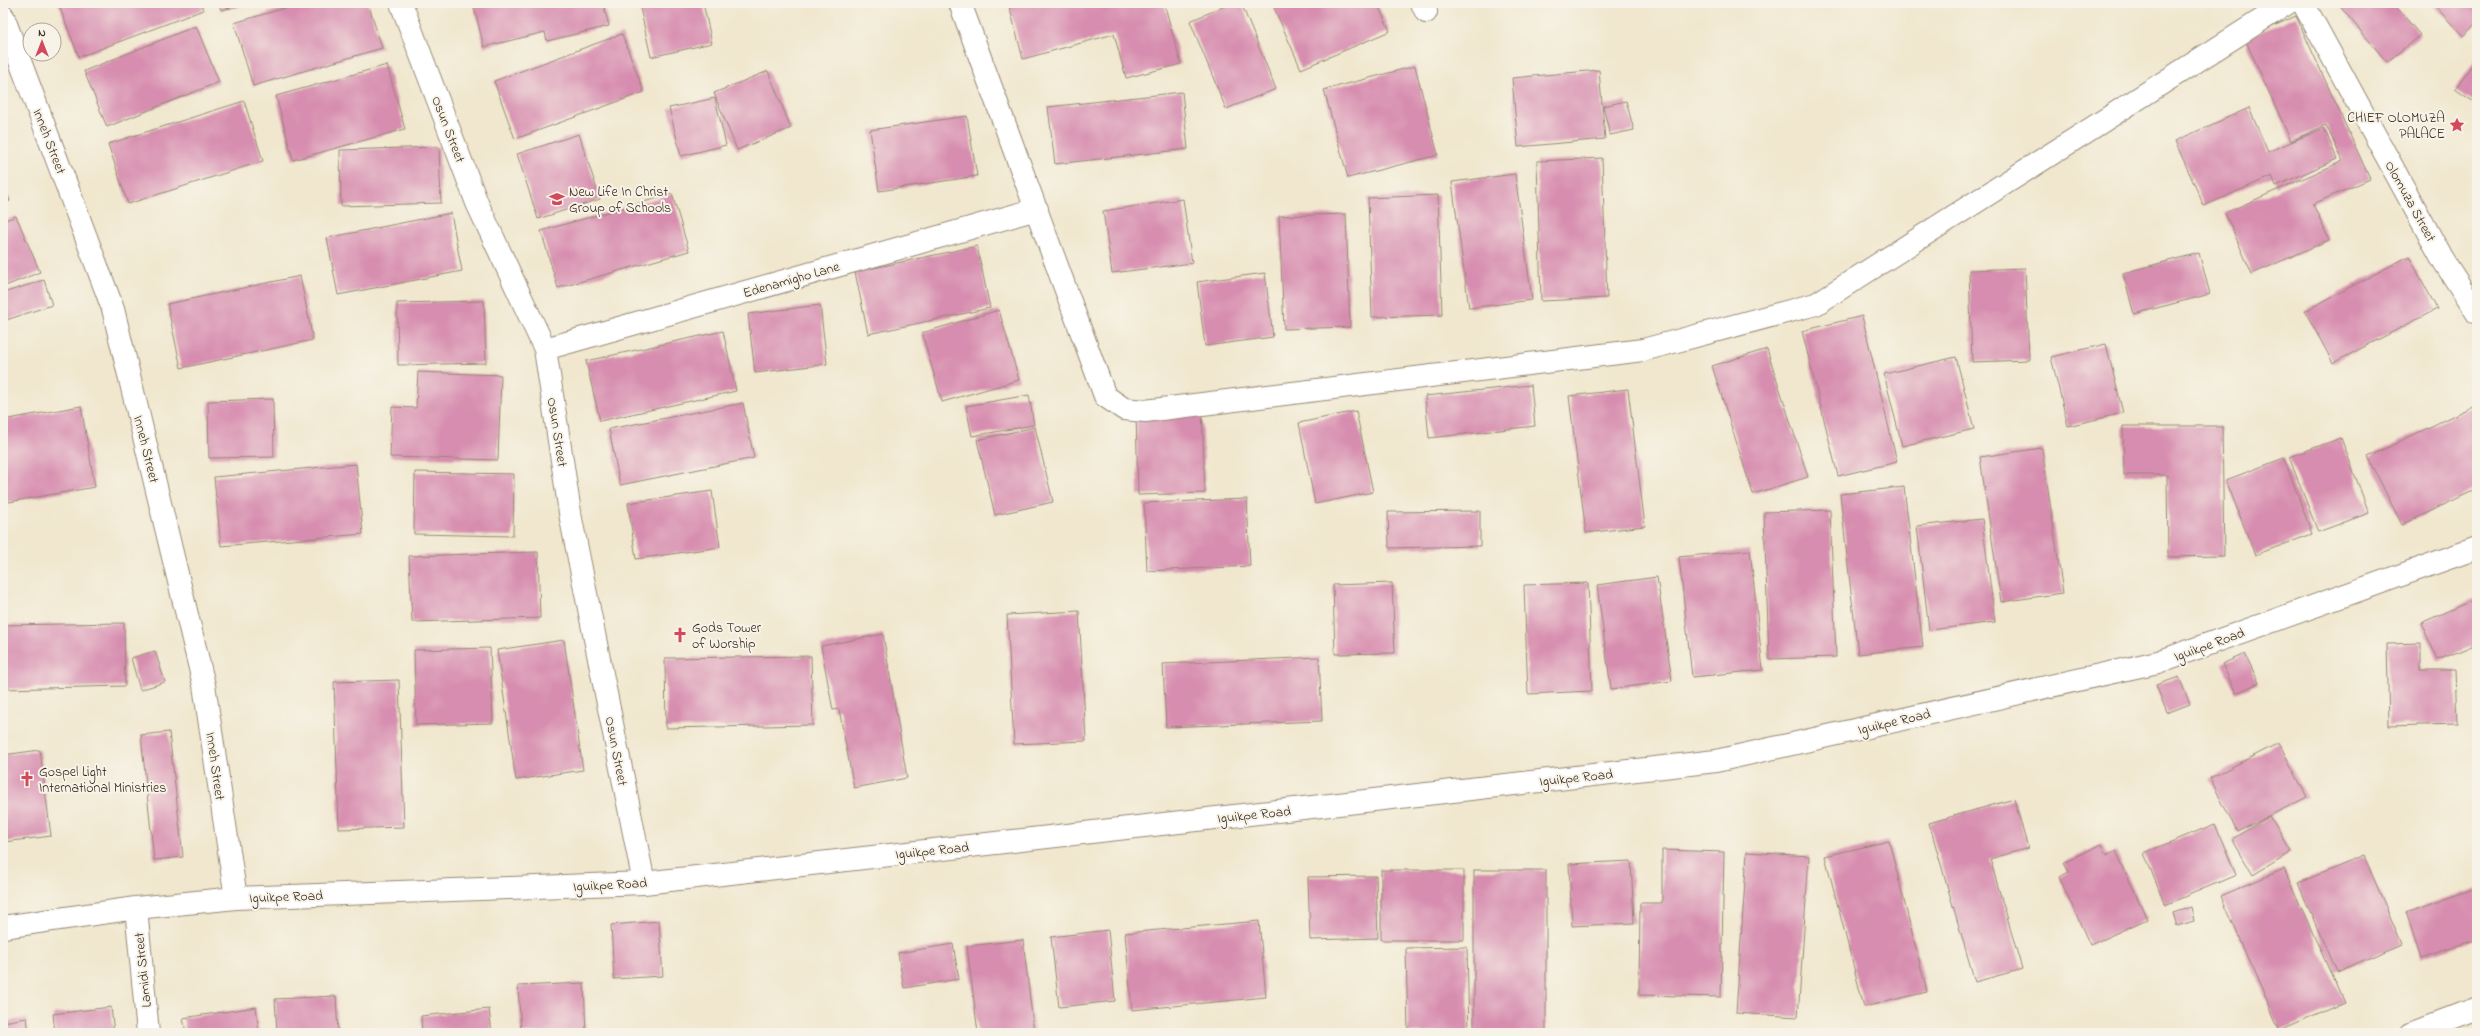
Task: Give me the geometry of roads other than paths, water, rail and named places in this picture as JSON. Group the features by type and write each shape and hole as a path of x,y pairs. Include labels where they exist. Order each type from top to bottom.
{"street":[{"name":"Osun Street","path":"402,3 477,202 545,349 570,519 644,883"},
{"path":"960,3 1105,396 1124,409 1145,411 1643,350 1816,304 2288,3"},
{"name":"Olomuza Street","path":"2302,3 2443,260 2477,313"},
{"name":"Inneh Street","path":"3,16 113,309 204,685 236,898"},
{"name":"Edenamigho Lane","path":"545,349 1037,209"},
{"name":"Iguikpe Road","path":"3,927 136,908 236,898 644,883 1716,761 2158,662 2477,548"},
{"name":"Lamidi Street","path":"136,908 148,1033"},
{"path":"2411,1033 2477,1008"}],"place":[{"name":"CHIEF OLOMUZA PALACE","path":"2457,125"},
{"name":"New Life In Christ Group of Schools","path":"557,199"},
{"name":"Gods Tower of Worship","path":"680,635"},
{"name":"Gospel Light International Ministries","path":"27,779"}]}
